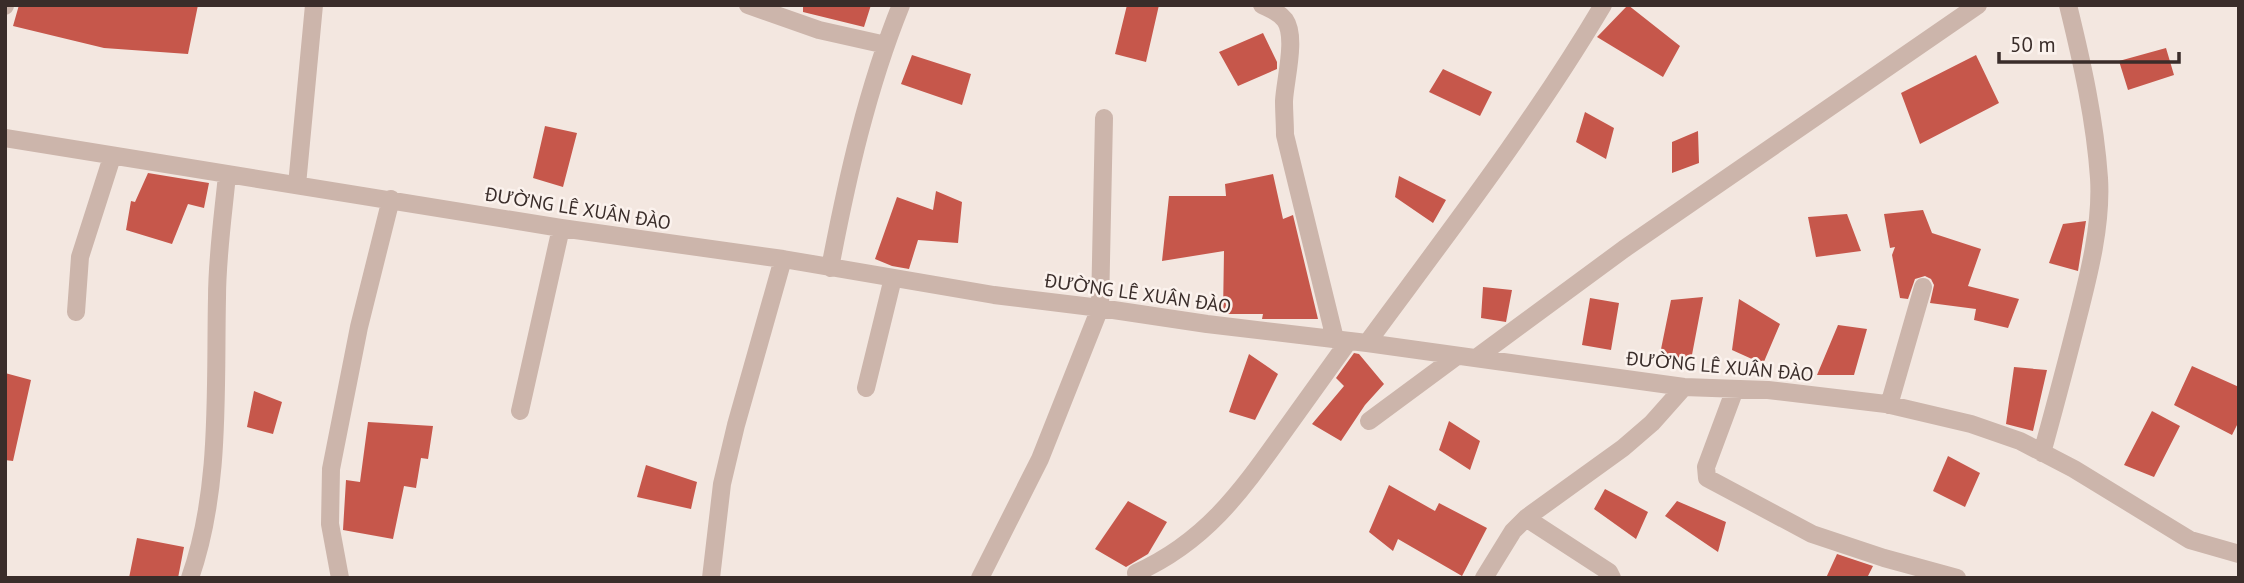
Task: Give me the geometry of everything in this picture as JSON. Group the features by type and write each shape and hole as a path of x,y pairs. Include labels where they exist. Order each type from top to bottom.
{"street":[{"path":"297,185 314,5"},
{"path":"748,5 819,30 886,45"},
{"path":"830,268 859,137 886,45 901,5"},
{"path":"1136,573 1183,547 1207,528 1236,497 1342,341 1285,135 1284,102 1290,32 1286,21 1278,13 1262,5"},
{"path":"1367,343 1500,160 1579,45 1603,5"},
{"path":"1476,358 1624,249 1978,5"},
{"path":"2042,453 2092,261 2099,195 2091,114 2068,5"},
{"path":"980,578 1040,459 1100,308 1104,118"},
{"name":"ĐƯỜNG LÊ XUÂN ĐÀO","path":"5,138 227,176 561,228 783,259 994,295 1684,387 1816,395 1889,405 1988,429 2020,441 2074,469 2190,540 2239,554"},
{"path":"76,312 80,257 111,157"},
{"path":"190,578 205,516 216,429 217,293 227,176"},
{"path":"340,578 330,524 331,469 359,327 391,200"},
{"path":"520,411 561,228"},
{"path":"710,578 724,472 783,259"},
{"path":"866,388 893,278"},
{"path":"1889,405 1923,287"},
{"path":"1369,421 1457,356"},
{"path":"1484,578 1513,531 1526,518 1623,448 1651,423 1684,387"},
{"path":"1735,389 1706,467 1707,478 1812,534 1930,574 1958,578"},
{"path":"1526,518 1609,572 1612,578"}],"building":[{"path":"19,5 198,5 188,54 104,48 13,26"},
{"path":"803,5 871,5 864,27 803,12"},
{"path":"1127,5 1159,5 1146,62 1115,54"},
{"path":"1628,5 1680,46 1663,77 1597,37"},
{"path":"1263,33 1277,62 1277,69 1238,86 1219,52"},
{"path":"2166,48 2174,75 2128,90 2119,61"},
{"path":"912,55 971,74 962,105 901,84"},
{"path":"1976,55 1999,103 1920,144 1901,93"},
{"path":"1443,69 1492,92 1480,116 1429,92"},
{"path":"1585,112 1614,128 1606,159 1576,142"},
{"path":"545,126 577,133 563,187 533,178"},
{"path":"1698,131 1699,163 1672,173 1672,142"},
{"path":"148,173 209,183 204,208 188,204 172,244 126,230 131,201 135,202"},
{"path":"1273,174 1283,219 1293,215 1318,319 1262,319 1263,314 1223,314 1224,251 1162,261 1169,196 1226,196 1225,184"},
{"path":"1399,176 1446,200 1433,223 1395,197"},
{"path":"936,191 962,202 958,243 918,240 909,269 875,259 897,197 933,210"},
{"path":"1923,210 1932,233 1981,249 1968,286 2019,299 2008,328 1974,320 1976,309 1930,303 1934,285 1931,279 1925,276 1915,279 1908,299 1900,298 1892,255 1895,247 1890,248 1884,214"},
{"path":"1847,214 1861,251 1816,257 1808,217"},
{"path":"2086,221 2078,271 2049,263 2063,224"},
{"path":"1483,287 1512,290 1506,322 1481,318"},
{"path":"1703,297 1691,360 1660,354 1671,300"},
{"path":"1590,298 1619,303 1611,350 1582,345"},
{"path":"1739,299 1780,324 1763,364 1732,350"},
{"path":"1838,325 1867,329 1854,375 1817,375"},
{"path":"1354,353 1359,354 1384,384 1365,405 1341,441 1312,424 1344,386 1336,378"},
{"path":"1249,354 1278,374 1255,420 1229,412"},
{"path":"2192,366 2239,387 2239,421 2232,435 2174,405"},
{"path":"2014,367 2047,370 2033,431 2006,424"},
{"path":"5,373 31,380 13,461 5,460"},
{"path":"254,391 282,402 273,434 247,427"},
{"path":"2152,411 2180,426 2154,477 2124,465"},
{"path":"1449,421 1480,441 1470,470 1439,450"},
{"path":"368,422 433,426 428,459 421,458 416,488 404,486 393,539 343,530 346,480 360,482"},
{"path":"1948,456 1980,473 1965,507 1933,491"},
{"path":"646,465 697,482 691,509 637,497"},
{"path":"1389,485 1435,511 1439,503 1487,528 1462,576 1398,539 1393,551 1369,532"},
{"path":"1605,489 1648,512 1636,539 1594,509"},
{"path":"1128,501 1167,522 1148,554 1126,567 1095,549"},
{"path":"1677,501 1726,522 1718,552 1665,516"},
{"path":"137,538 184,547 178,578 129,578"},
{"path":"1837,554 1873,566 1867,578 1826,578"}]}
